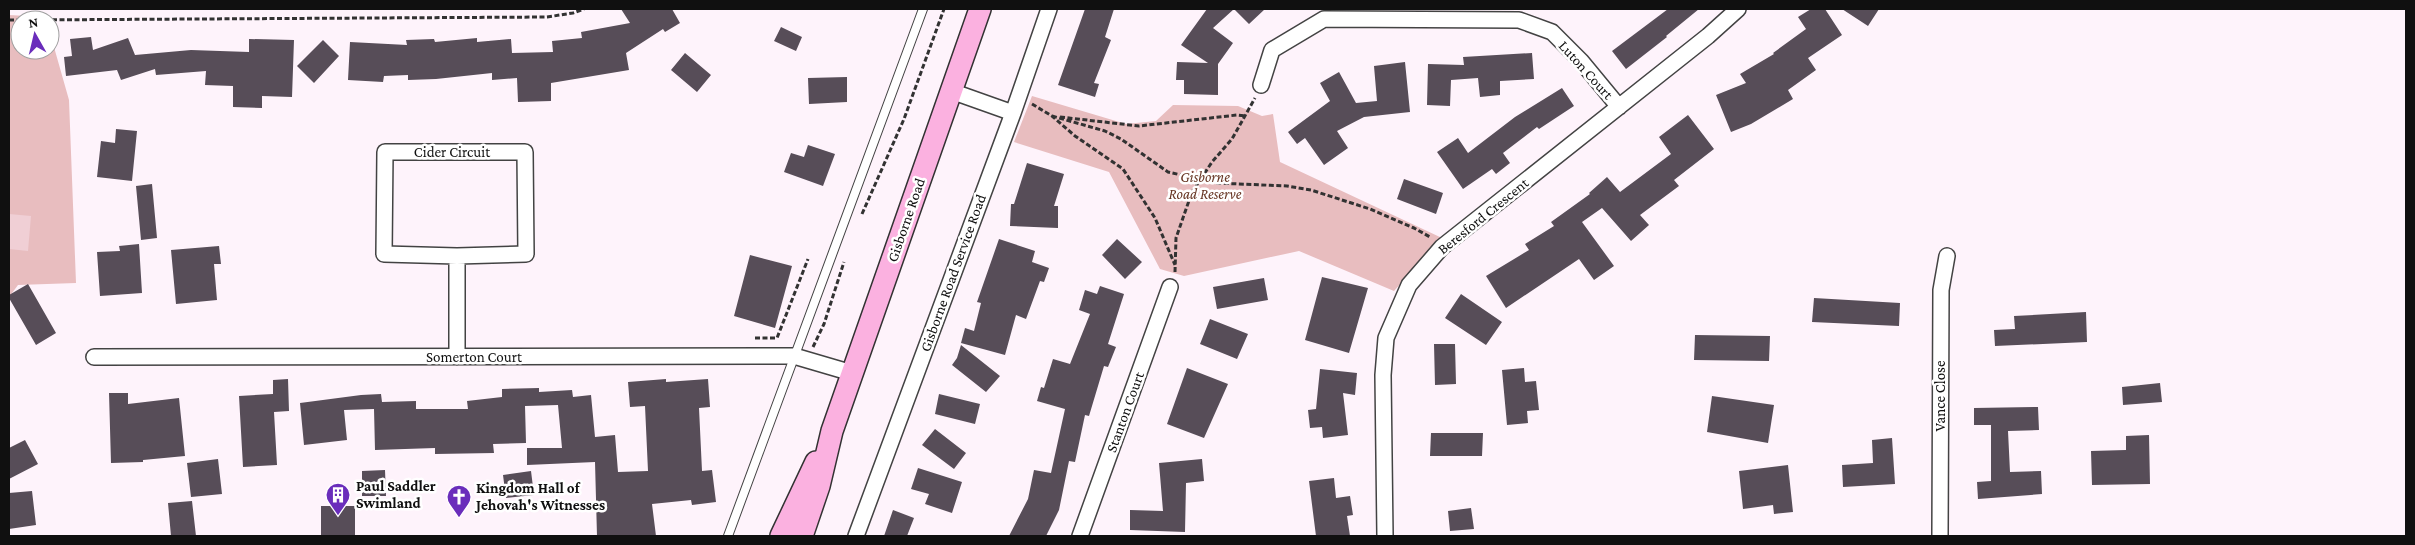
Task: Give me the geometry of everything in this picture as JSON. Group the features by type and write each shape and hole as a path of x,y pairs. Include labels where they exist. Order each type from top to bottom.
{"main road":[{"name":"Gisborne Road","path":"802,536 819,486 832,431 980,9"},
{"name":"Gisborne Road","path":"781,536 832,431"}],"street":[{"name":"Gisborne Road Service Road","path":"856,536 1013,113 1049,9"},
{"name":"Beresford Crescent","path":"1385,536 1383,375 1386,338 1409,285 1444,246 1708,36 1738,9"},
{"name":"Luton Court","path":"1261,85 1272,50 1324,19 1519,20 1552,32 1581,61 1619,107"},
{"path":"951,91 1013,113"},
{"name":"Cider Circuit","path":"385,152 525,152 526,254 457,256 384,254 385,152"},
{"path":"457,256 457,357"},
{"name":"Vance Close","path":"1940,536 1941,290 1947,256"},
{"name":"Stanton Court","path":"1080,536 1170,287"},
{"name":"Somerton Court","path":"94,357 801,358 852,373"}],"lane":[{"path":"728,536 801,358 923,9"}],"path":[{"path":"60,20 547,17 573,13 584,9"},
{"path":"861,215 904,119 944,9"},
{"path":"1018,96 1052,116 1075,136 1123,169 1155,218 1175,265"},
{"path":"1052,116 1139,126 1237,115 1246,116 1232,140 1192,192 1176,238 1175,276 1170,287"},
{"path":"1052,116 1105,131 1121,139 1168,172 1201,180 1232,184 1287,186 1311,190 1406,224 1444,246"},
{"path":"748,338 777,338 808,259"},
{"path":"801,358 824,324 845,260"}],"green space":[{"path":"9,15 10,60 58,60 69,100 76,283 18,285 9,297"},
{"name":"Gisborne Road Reserve","path":"1032,96 1126,124 1156,121 1173,105 1238,106 1262,116 1273,114 1280,162 1442,238 1394,291 1299,251 1184,276 1160,269 1109,172 1014,142"}],"shaded area":[{"path":"9,214 31,216 28,251 9,249"}],"building":[{"path":"621,9 672,9 680,23 665,32 663,29 626,53 629,70 551,83 551,101 518,102 517,78 492,80 492,73 408,80 408,75 384,76 383,82 348,80 350,42 407,45 406,40 434,39 435,42 477,38 477,42 511,39 512,53 553,52 552,41 582,38 581,32 630,23"},
{"path":"1085,9 1114,9 1105,37 1111,40 1094,83 1099,84 1095,97 1058,85"},
{"path":"1207,9 1234,9 1213,28 1233,43 1218,64 1218,95 1184,94 1184,80 1176,80 1177,62 1208,63 1181,45"},
{"path":"1234,9 1265,9 1249,24"},
{"path":"1668,9 1699,9 1626,69 1612,51"},
{"path":"1811,9 1825,9 1842,35 1808,58 1816,70 1788,90 1793,99 1751,124 1731,132 1716,95 1746,83 1740,74 1774,54 1806,29 1798,17"},
{"path":"1842,9 1879,9 1868,26"},
{"path":"781,27 802,37 796,51 774,41"},
{"path":"91,37 93,50 128,38 135,55 191,50 249,52 249,39 294,40 292,97 262,96 262,108 233,107 233,86 205,85 206,71 156,75 155,69 121,80 117,70 66,76 64,57 72,56 70,39"},
{"path":"323,40 339,56 314,83 297,66"},
{"path":"685,53 711,75 697,92 671,70"},
{"path":"1532,53 1534,79 1500,81 1500,95 1480,97 1478,78 1451,80 1450,106 1427,105 1428,64 1464,65 1463,57"},
{"path":"1405,62 1410,112 1364,117 1337,131 1348,148 1324,165 1305,138 1297,144 1288,132 1330,101 1320,83 1339,72 1356,103 1377,101 1374,66"},
{"path":"847,77 847,102 809,104 808,78"},
{"path":"1562,88 1574,106 1539,129 1537,127 1503,153 1510,163 1496,174 1492,169 1463,189 1437,152 1458,138 1468,153 1515,117"},
{"path":"1688,115 1714,149 1674,180 1679,186 1640,215 1649,225 1631,241 1602,208 1582,222 1614,266 1594,280 1579,259 1506,308 1486,276 1529,250 1525,244 1554,226 1551,222 1590,194 1607,177 1620,192 1671,154 1659,137"},
{"path":"116,129 137,131 132,181 97,177 101,141 115,143"},
{"path":"808,145 835,154 823,186 784,172 791,153 804,157"},
{"path":"1027,163 1064,174 1054,206 1058,206 1058,228 1010,226 1011,204 1014,204"},
{"path":"1404,179 1443,193 1436,214 1397,199"},
{"path":"152,184 157,238 141,240 136,186"},
{"path":"999,239 1035,251 1032,262 1049,268 1044,282 1040,281 1026,319 1016,315 1005,355 961,343 965,328 974,331 981,303 977,302"},
{"path":"1117,239 1142,262 1125,279 1102,255"},
{"path":"139,244 142,293 100,296 97,252 120,251 119,246"},
{"path":"219,246 221,264 214,264 217,300 176,304 171,250"},
{"path":"750,255 792,266 775,328 734,316"},
{"path":"1322,277 1368,288 1349,353 1305,340"},
{"path":"1264,278 1268,300 1217,309 1213,287"},
{"path":"28,284 56,333 36,345 9,298 9,295"},
{"path":"1100,286 1124,294 1108,344 1116,347 1108,367 1104,366 1089,416 1085,415 1075,462 1069,461 1059,510 1046,536 1009,536 1028,499 1034,470 1051,473 1065,409 1037,401 1041,387 1044,388 1053,359 1070,364 1090,314 1079,310 1085,290 1097,294"},
{"path":"1461,294 1502,322 1486,345 1445,318"},
{"path":"1814,298 1900,303 1899,326 1812,322"},
{"path":"2086,312 2087,342 1995,346 1994,330 2015,329 2014,316"},
{"path":"1210,319 1248,334 1237,359 1200,344"},
{"path":"1695,335 1770,336 1769,361 1694,360"},
{"path":"1434,344 1455,344 1456,384 1435,385"},
{"path":"961,345 1000,376 986,392 952,365 957,358"},
{"path":"1187,368 1228,384 1204,438 1167,424"},
{"path":"1524,368 1525,382 1536,381 1539,410 1527,411 1528,423 1507,425 1502,370"},
{"path":"1320,369 1357,373 1355,395 1343,393 1348,435 1323,438 1322,427 1310,428 1308,410 1316,409"},
{"path":"288,379 289,411 274,412 277,465 243,467 239,396 273,394 273,380"},
{"path":"666,379 666,382 708,379 710,407 699,408 702,471 712,470 716,502 692,505 691,500 652,504 656,536 597,536 595,462 527,465 527,448 562,448 558,405 525,406 526,443 493,444 494,453 435,454 435,448 375,450 374,409 344,410 347,440 304,445 300,403 381,394 382,402 416,401 416,409 468,409 467,401 502,397 502,389 539,388 539,392 572,390 573,397 591,395 595,437 615,435 618,472 648,471 645,406 630,407 628,382"},
{"path":"2160,383 2162,402 2123,405 2122,387"},
{"path":"109,393 128,393 128,404 179,398 185,456 143,460 143,462 111,463"},
{"path":"939,394 980,404 975,424 935,414"},
{"path":"1712,396 1774,405 1768,443 1707,432"},
{"path":"2038,407 2039,430 2008,431 2010,472 2041,471 2042,494 1978,499 1977,482 1991,481 1991,425 1974,425 1974,408"},
{"path":"935,429 966,453 954,469 922,445"},
{"path":"1431,433 1483,433 1482,456 1430,456"},
{"path":"2149,435 2150,484 2092,485 2091,451 2126,450 2126,436"},
{"path":"1892,438 1895,484 1843,487 1842,465 1873,463 1872,440"},
{"path":"25,440 38,464 9,479 9,448"},
{"path":"218,459 222,494 191,497 187,463"},
{"path":"1202,459 1204,481 1186,483 1185,532 1130,530 1130,510 1163,511 1159,463"},
{"path":"1788,465 1793,512 1774,514 1773,505 1743,509 1739,471"},
{"path":"918,468 962,482 952,513 925,504 929,494 911,489"},
{"path":"385,470 386,496 362,496 362,471"},
{"path":"531,471 534,495 506,498 503,475"},
{"path":"1334,478 1336,498 1350,496 1353,515 1347,516 1350,536 1316,536 1309,481"},
{"path":"32,491 36,525 9,529 9,493"},
{"path":"192,501 196,536 171,536 168,503"},
{"name":"Paul Saddler Swimland","path":"321,506 355,506 355,536 321,536"},
{"path":"1471,508 1474,529 1450,531 1448,511"},
{"path":"893,510 914,518 907,536 884,536"}],"place":[{"name":"Paul Saddler Swimland","path":"338,516"},
{"name":"Kingdom Hall of Jehovah's Witnesses","path":"459,518"}]}
